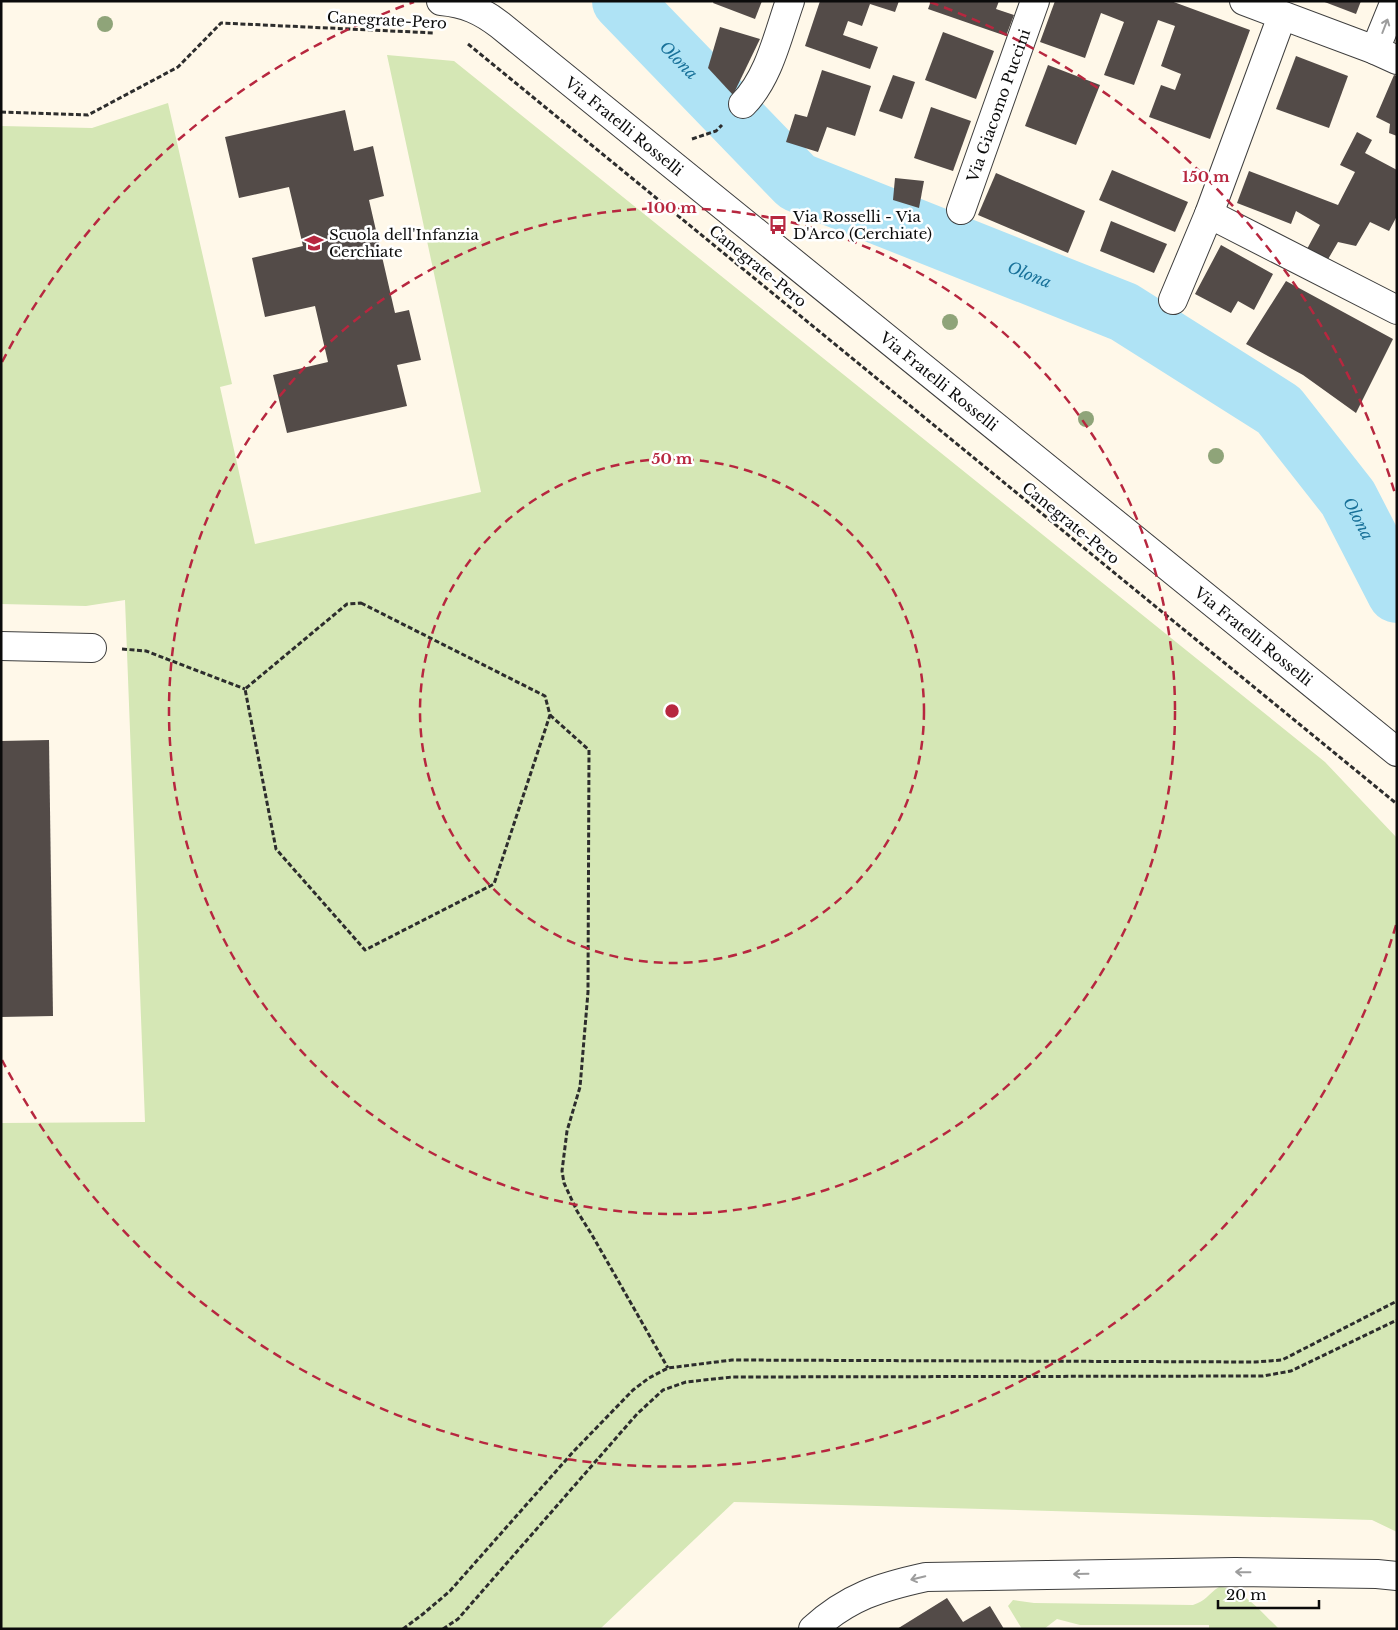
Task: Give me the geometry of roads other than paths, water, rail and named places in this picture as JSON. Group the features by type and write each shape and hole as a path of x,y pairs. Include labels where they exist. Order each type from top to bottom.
{"street":[{"name":"Via Fratelli Rosselli","path":"441,1 468,5 486,14 504,13 1397,752"},
{"path":"743,104 762,81 790,1"},
{"name":"Via Giacomo Puccini","path":"961,210 1035,1"},
{"path":"1244,1 1386,55 1394,1"},
{"path":"1173,300 1210,214 1282,16"},
{"path":"1210,214 1397,310"},
{"path":"1,646 92,648"},
{"path":"813,1629 830,1613 854,1599 887,1586 926,1576 1235,1572 1397,1576"}],"waterway":[{"name":"Olona","path":"622,1 797,182 1124,312 1279,410 1348,498 1397,593"}],"place":[{"name":"Via Rosselli - Via D'Arco (Cerchiate)","path":"778,225"},
{"name":"Scuola dell'Infanzia Cerchiate","path":"314,243"}]}
